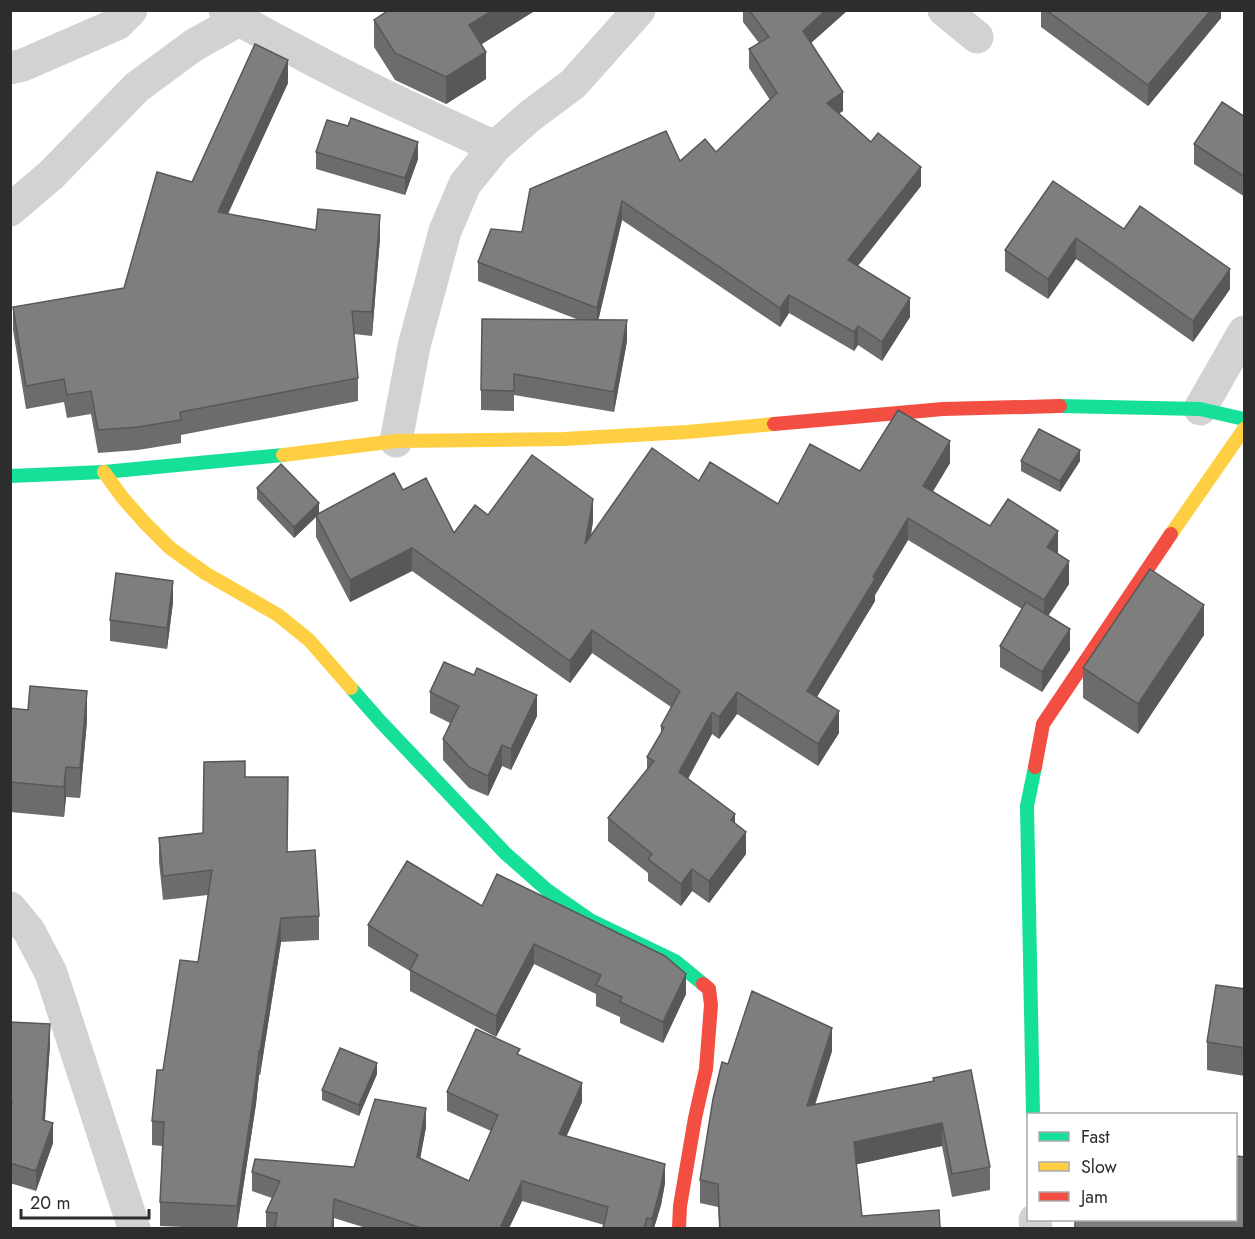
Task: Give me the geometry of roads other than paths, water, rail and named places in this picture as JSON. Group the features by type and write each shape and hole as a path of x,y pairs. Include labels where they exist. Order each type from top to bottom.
{"street":[{"path":"10,68 23,65 117,24 131,10"},
{"path":"396,441 414,346 445,231 465,184 495,147 530,116 573,84 639,10"},
{"path":"944,10 977,37"},
{"path":"10,210 51,175 137,87 232,15 323,66 495,147"},
{"path":"1200,409 1245,332"},
{"path":"10,476 104,472 274,456 396,441 564,439 687,432 943,409 1081,406 1200,409 1245,419"},
{"path":"1033,1113 1027,806 1043,724 1245,429"},
{"path":"104,472 122,498 170,548 205,573 278,615 309,640 380,721 505,853 590,920 675,961 710,989 706,1069 695,1118 679,1228"},
{"path":"10,908 29,931 51,974 134,1228"}]}
